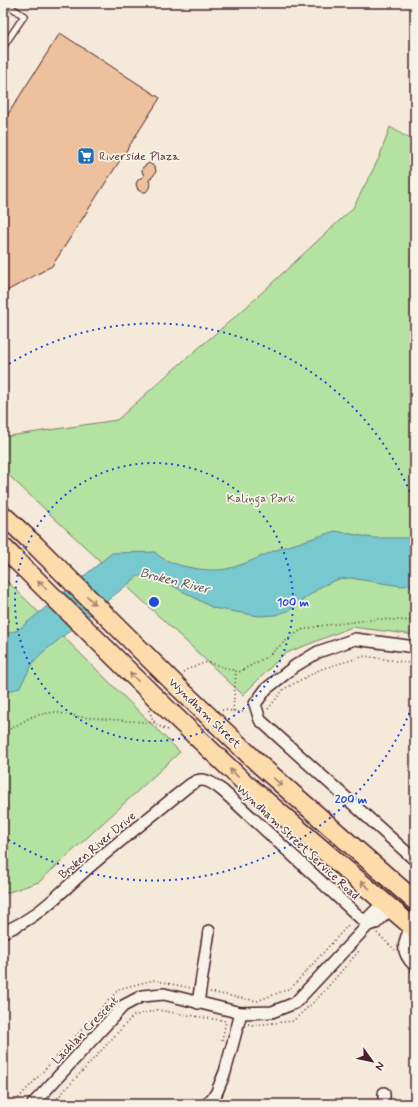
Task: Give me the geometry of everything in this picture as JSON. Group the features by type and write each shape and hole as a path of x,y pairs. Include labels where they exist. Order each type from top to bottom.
{"highway":[{"name":"Wyndham Street","path":"3,515 180,681 260,766 415,901"},
{"name":"Wyndham Street","path":"9,553 155,706 413,928"},
{"path":"387,905 402,889"}],"street":[{"path":"415,647 355,639 325,649 295,666 266,689 260,709 260,720 415,860"},
{"name":"Broken River Drive","path":"3,932 25,921 38,912 88,867 192,783 204,780 209,781"},
{"name":"Wyndham Street Service Road","path":"209,781 223,791 368,925"},
{"name":"Lachlan Crescent","path":"33,1104 123,1006 142,996 164,994 198,1003 240,1018 272,1012 295,1003 368,925 376,923 387,905"},
{"path":"412,963 404,950 405,939 413,928"},
{"path":"198,1003 208,931"},
{"path":"207,1104 216,1094 225,1072 240,1018"}],"lane":[{"path":"3,47 24,16 5,3"}],"path":[{"path":"3,115 5,117 3,119"},
{"path":"180,681 188,669 207,662 239,672 268,656 288,639 302,630 319,626 378,619 415,621"},
{"path":"219,710 233,711 260,709 284,689 321,669 365,656 415,664"},
{"path":"233,711 236,671"},
{"path":"155,706 155,723"},
{"path":"3,733 33,716 54,712 80,717 155,723 160,727 172,731"},
{"path":"368,925 397,952 412,963"},
{"path":"52,1104 133,1016 157,1010 226,1021 240,1018 253,1025 293,1021 318,998 360,950"},
{"path":"222,1043 226,1021"},
{"path":"3,1098 10,1104"}],"green space":[{"name":"Kalinga Park","path":"390,127 415,142 415,635 352,627 284,654 243,695 3,470 3,437 117,420 243,310 353,208 379,158"},
{"path":"3,577 180,752 39,882 3,894"}],"water":[{"name":"Broken River","path":"335,531 373,538 415,538 415,585 401,586 350,578 339,579 322,586 288,611 275,615 259,616 213,608 159,578 149,575 138,576 42,653 35,660 19,688 3,693 3,635 18,630 112,553 155,552 160,557 175,564 194,568 218,570 241,565 279,549"}],"building":[{"path":"60,33 160,98 52,266 3,293 3,122"},
{"path":"149,163 155,167 156,171 149,180 149,188 146,192 142,192 138,190 136,184 138,180 144,176 142,171 143,167"}],"place":[{"name":"Riverside Plaza","path":"86,156"}]}
